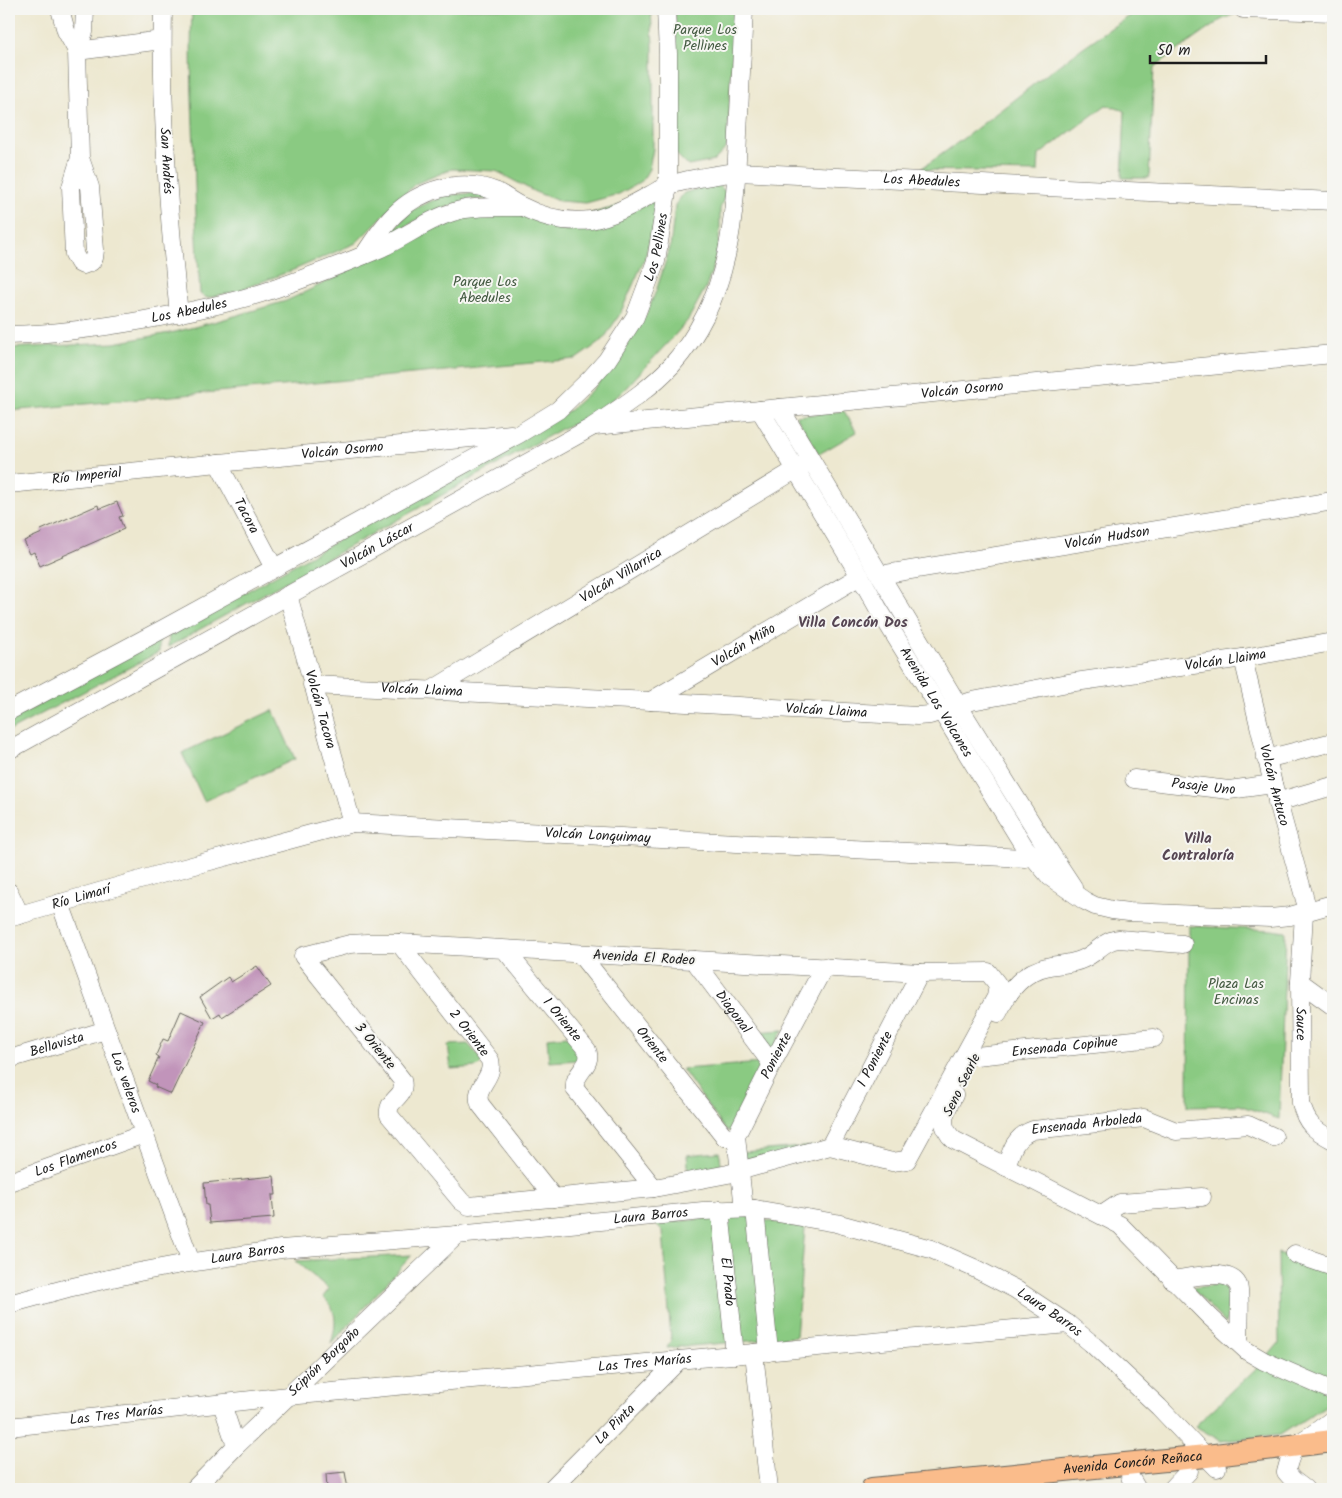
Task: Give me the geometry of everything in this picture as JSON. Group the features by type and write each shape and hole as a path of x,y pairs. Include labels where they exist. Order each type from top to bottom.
{"main road":[{"name":"Avenida Concón Reñaca","path":"872,1489 1212,1462 1292,1453 1333,1441"},
{"name":"Avenida Concón Reñaca","path":"1292,1453 1333,1456"},
{"name":"Avenida Concón Reñaca","path":"1002,1489 1134,1483 1189,1471 1212,1462"}],"street":[{"path":"60,9 66,31 77,51"},
{"path":"80,158 71,187 74,254 79,263 83,264 91,262 94,258 95,250 90,187 80,158 77,51 84,32 84,9"},
{"name":"San Andrés","path":"163,9 163,90 173,261 179,314"},
{"name":"Los Pellines","path":"519,434 558,410 607,360 635,316 656,261 668,185 666,9"},
{"path":"592,426 640,396 677,358 699,328 724,269 737,172 744,9"},
{"path":"1243,9 1333,12"},
{"path":"77,51 162,40"},
{"name":"Los Abedules","path":"364,255 393,216 403,207 439,188 458,185 477,186 495,191 523,207 552,218 569,221 589,220 608,216 668,185 737,172 1333,201"},
{"name":"Los Abedules","path":"9,335 108,326 179,314 244,299 381,248 442,216 464,209 523,207"},
{"name":"Volcán Osorno","path":"592,426 1333,354"},
{"name":"Avenida Los Volcanes","path":"780,408 804,465 878,608 1024,846 1041,854"},
{"name":"Avenida Los Volcanes","path":"760,410 804,465 880,575 958,705 1041,854 1085,901 1095,906 1129,912 1270,918 1290,916 1333,904"},
{"name":"Volcán Láscar","path":"9,750 592,426"},
{"path":"9,712 519,434"},
{"name":"Volcán Osorno","path":"164,468 519,434"},
{"name":"Tacora","path":"218,463 274,568"},
{"name":"Volcán Villarrica","path":"431,690 804,465"},
{"name":"Río Imperial","path":"9,484 164,468"},
{"name":"Volcán Hudson","path":"880,575 1333,501"},
{"name":"Volcán Miño","path":"651,701 860,576"},
{"name":"Volcán Tacora","path":"288,595 352,823"},
{"name":"Volcán Llaima","path":"312,685 917,716 930,715 972,701 1068,683 1243,658 1333,642"},
{"name":"Volcán Antuco","path":"1243,658 1266,758 1306,912"},
{"path":"1266,758 1333,742"},
{"name":"Pasaje Uno","path":"1134,779 1229,790 1273,784"},
{"path":"1277,802 1333,786"},
{"name":"Volcán Lonquimay","path":"154,876 352,823 1025,858 1041,854"},
{"name":"Río Limarí","path":"14,917 154,876"},
{"path":"9,892 14,917"},
{"name":"Los veleros","path":"60,903 191,1262"},
{"name":"Sauce","path":"1306,912 1300,982 1301,1103 1309,1123 1318,1132 1333,1140"},
{"name":"Seno Searle","path":"1183,944 1115,939 1079,961 1048,966 1028,974 1012,987 1006,996 945,1114 944,1125 946,1131 954,1140 1120,1225 1172,1280 1247,1351 1264,1361 1333,1391"},
{"name":"Avenida El Rodeo","path":"303,956 350,944 367,943 920,973 988,972 998,985 996,996 906,1160 892,1162 830,1146"},
{"name":"2 Oriente","path":"399,944 490,1060 491,1071 479,1089 480,1104 554,1198"},
{"name":"1 Oriente","path":"505,950 587,1050 589,1060 576,1077 575,1089 654,1188"},
{"name":"Oriente","path":"580,954 730,1136"},
{"name":"3 Oriente","path":"303,956 402,1080 403,1090 390,1104 388,1108 389,1115 462,1201 469,1206 554,1198"},
{"name":"Diagonal","path":"694,960 772,1064"},
{"name":"Poniente","path":"730,1136 772,1064 824,967"},
{"name":"1 Poniente","path":"830,1146 920,973"},
{"path":"1300,982 1333,1006"},
{"name":"Bellavista","path":"9,1059 106,1030"},
{"name":"Ensenada Copihue","path":"976,1056 1154,1038"},
{"name":"Ensenada Arboleda","path":"1006,1167 1016,1140 1033,1130 1144,1118 1176,1131 1248,1125 1274,1137"},
{"name":"Los Flamencos","path":"9,1182 144,1134"},
{"name":"El Prado","path":"730,1136 738,1209 762,1352 769,1489"},
{"path":"554,1198 654,1188 734,1173 830,1146"},
{"path":"1102,1215 1120,1203 1202,1197"},
{"name":"El Prado","path":"735,1355 738,1209"},
{"name":"Laura Barros","path":"9,1304 68,1288 191,1262 281,1249 738,1209 852,1227 931,1249 1015,1289 1068,1324 1091,1343 1145,1394 1212,1462"},
{"name":"Scipión Borgoño","path":"194,1489 236,1446 457,1235"},
{"path":"1295,1254 1333,1267"},
{"path":"1172,1280 1221,1274 1231,1277 1239,1286 1239,1343"},
{"name":"Las Tres Marías","path":"9,1427 288,1396 1068,1324"},
{"name":"La Pinta","path":"551,1489 679,1360"},
{"path":"222,1404 236,1446"},
{"path":"1305,1489 1286,1472 1292,1453 1333,1419"},
{"path":"1172,1489 1189,1471"}],"green space":[{"path":"192,9 651,9 653,149 649,169 642,181 619,194 586,203 559,201 535,192 496,171 452,169 415,184 356,243 296,269 237,291 207,298 200,294 198,258 191,44"},
{"name":"Parque Los Pellines","path":"675,9 735,9 727,147 714,161 688,166 674,152"},
{"path":"1141,9 1247,9 1221,20 1154,67 1149,178 1122,178 1125,111 1106,105 1039,155 1038,172 919,170 975,130 1056,67"},
{"path":"716,183 726,192 720,209 718,249 706,287 688,320 622,392 589,419 565,427 168,647 169,635 570,410 595,387 621,354 647,313 670,248 675,205 684,193"},
{"path":"480,193 495,200 468,199 420,218 381,242 412,210 445,195"},
{"name":"Parque Los Abedules","path":"661,195 645,258 620,314 603,340 576,359 9,411 9,348 114,343 175,332 286,301 341,275 368,258 456,217 505,211 551,224"},
{"path":"844,411 857,432 819,454 796,416"},
{"path":"159,640 159,652 9,731 9,721"},
{"path":"273,710 295,759 204,801 182,753"},
{"name":"Plaza Las Encinas","path":"1189,926 1286,932 1279,1119 1239,1105 1188,1106"},
{"path":"783,1030 771,1053 756,1032"},
{"path":"567,1036 582,1051 579,1060 549,1062 547,1038"},
{"path":"468,1044 483,1061 477,1067 451,1069 448,1045"},
{"path":"762,1063 765,1067 732,1131 726,1131 682,1069"},
{"path":"815,1146 745,1165 743,1152"},
{"path":"719,1152 722,1172 689,1176 687,1155"},
{"path":"737,1215 805,1228 796,1337 667,1348 671,1340 663,1232 655,1224"},
{"path":"1278,1253 1333,1272 1333,1401 1280,1435 1221,1441 1195,1426 1264,1361 1279,1343"},
{"path":"412,1255 331,1344 335,1325 334,1313 323,1297 329,1289 295,1261"},
{"path":"1221,1284 1229,1293 1226,1324 1192,1288"}],"building":[{"path":"117,502 123,516 119,517 124,529 40,566 34,552 30,554 24,541 42,533 41,530 98,505 99,509"},
{"path":"257,966 271,986 222,1017 220,1013 212,1018 200,997 228,977 231,982"},
{"path":"181,1011 205,1022 171,1094 155,1087 156,1085 148,1081 159,1057 156,1055 163,1039 168,1041"},
{"path":"274,1176 276,1195 272,1195 274,1218 210,1223 204,1183"},
{"path":"345,1472 348,1489 327,1489 326,1474"}],"district":[{"name":"Villa Concón Dos","path":"853,623"},
{"name":"Villa Contraloría","path":"1198,848"}]}
